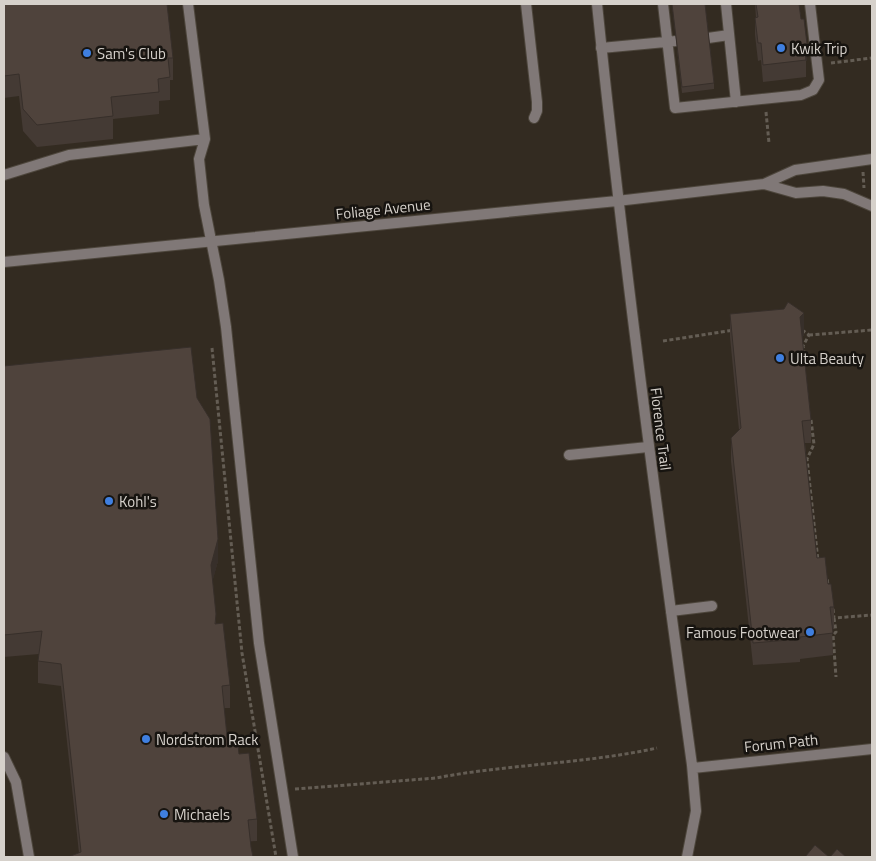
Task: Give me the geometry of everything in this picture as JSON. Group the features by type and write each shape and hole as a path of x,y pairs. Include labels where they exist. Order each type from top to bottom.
{"street":[{"path":"188,4 205,139 199,159 204,205 226,327 258,643 293,857"},
{"path":"526,4 537,102 534,118"},
{"name":"Florence Trail","path":"597,4 617,200 648,447 693,768 696,811 687,857"},
{"path":"664,4 672,41 675,108 801,95 813,90 819,80 810,4"},
{"path":"726,4 736,102"},
{"path":"708,38 729,35"},
{"path":"601,48 672,41"},
{"path":"4,175 69,156 205,139"},
{"path":"867,160 872,153"},
{"name":"Foliage Avenue","path":"4,262 764,184 795,170 867,160"},
{"name":"Foliage Avenue","path":"764,184 796,193 823,190 844,194 872,206"},
{"path":"569,455 648,447"},
{"path":"671,611 712,606"},
{"name":"Forum Path","path":"693,768 872,748"},
{"path":"4,757 16,782 29,857"}],"path":[{"path":"817,64 872,58"},
{"path":"863,171 865,197"},
{"path":"796,325 809,335 872,330"},
{"path":"663,341 741,329"},
{"path":"806,365 803,346 809,335"},
{"path":"811,415 814,444 807,458 819,567"},
{"path":"820,577 827,577 829,596"},
{"path":"830,605 833,605 836,632 833,635 836,677"},
{"path":"834,618 872,614"},
{"path":"265,793 560,764 626,755 657,748"}],"building":[{"name":"Sam's Club","path":"4,4 167,4 173,58 168,58 170,77 158,79 159,92 111,97 113,116 37,125 23,109 19,74 4,76"},
{"path":"672,4 705,4 714,83 682,87"},
{"name":"Kwik Trip","path":"756,4 799,4 801,19 804,19 807,44 804,45 806,60 763,65 761,43 758,43 755,18 758,17"},
{"path":"788,302 804,313 800,317 811,420 802,421 817,558 825,557 828,584 831,584 834,607 830,607 833,633 800,637 800,639 753,643 731,438 741,428 730,314 784,309"},
{"path":"191,347 197,398 210,419 218,539 211,565 216,614 215,624 223,623 230,685 222,686 228,746 238,745 239,754 249,753 257,819 248,820 253,857 68,857 81,852 61,664 38,661 42,631 4,635 4,366"},
{"path":"815,845 829,857 805,857"},
{"path":"837,849 846,857 830,857"}],"place":[{"name":"Kwik Trip","path":"781,48"},
{"name":"Sam's Club","path":"87,53"},
{"name":"Ulta Beauty","path":"780,358"},
{"name":"Kohl's","path":"109,501"},
{"name":"Famous Footwear","path":"810,632"},
{"name":"Nordstrom Rack","path":"146,739"},
{"name":"Michaels","path":"164,814"}]}
